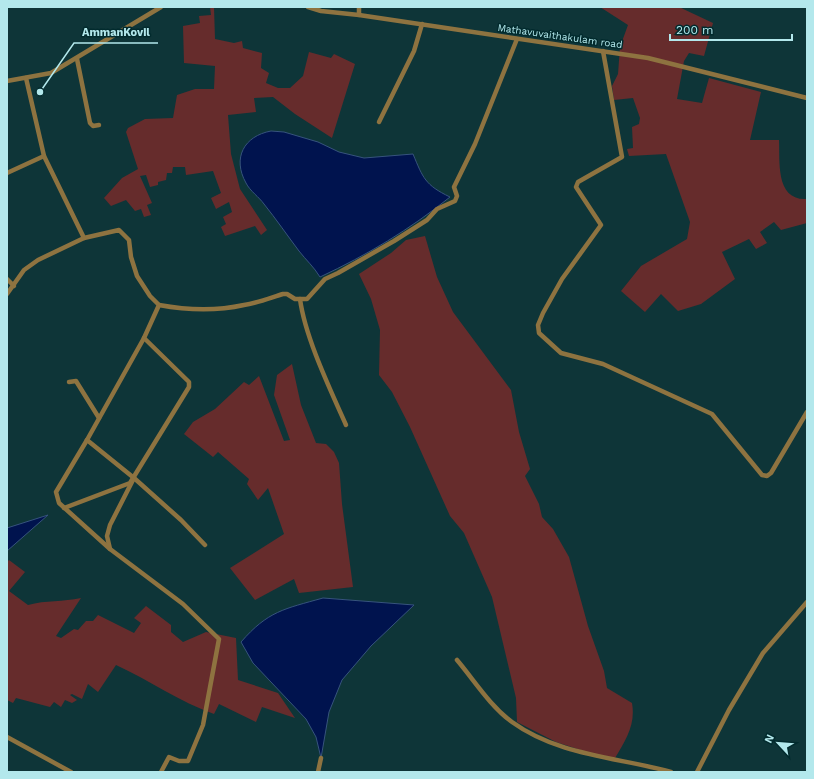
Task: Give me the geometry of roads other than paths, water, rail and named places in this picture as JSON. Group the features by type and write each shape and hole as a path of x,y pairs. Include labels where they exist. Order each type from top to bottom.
{"street":[{"path":"7,81 51,73 77,59 154,8 161,7"},
{"name":"Mathavuvaithakulam road","path":"308,7 648,58 807,98"},
{"path":"360,7 360,15"},
{"path":"378,122 414,51 422,24"},
{"path":"7,294 24,270 38,260 84,238 118,230 129,240 131,257 137,276 150,296 159,305 175,308 244,306 283,294 287,294 295,299 308,299 325,279 394,241 427,220 437,209 455,201 457,196 454,187 475,144 517,39"},
{"path":"603,52 622,157 578,182 576,187 601,225 600,229 562,280 542,313 538,325 539,333 561,353 603,364 712,414 762,475 767,476 771,473 807,412"},
{"path":"77,59 90,122 93,126 99,125"},
{"path":"26,78 44,156 84,238"},
{"path":"7,173 44,156"},
{"path":"7,279 14,286"},
{"path":"300,299 302,316 331,392 346,424"},
{"path":"159,305 144,338 100,418 56,492 59,503 64,508 110,549 183,604 219,639 203,726 188,761 179,761 168,757 161,772"},
{"path":"110,549 107,536 110,525 134,478 178,407 189,387 190,382 144,338"},
{"path":"69,382 76,381 100,418"},
{"path":"87,440 134,478 181,520 206,545"},
{"path":"64,508 130,483 134,478"},
{"path":"697,772 729,710 763,653 807,602"},
{"path":"457,660 494,705 511,721 532,734 556,745 593,756 672,772"},
{"path":"7,737 71,772"},
{"path":"318,772 321,758"}],"place":[{"name":"AmmanKovil","path":"40,92"}]}
